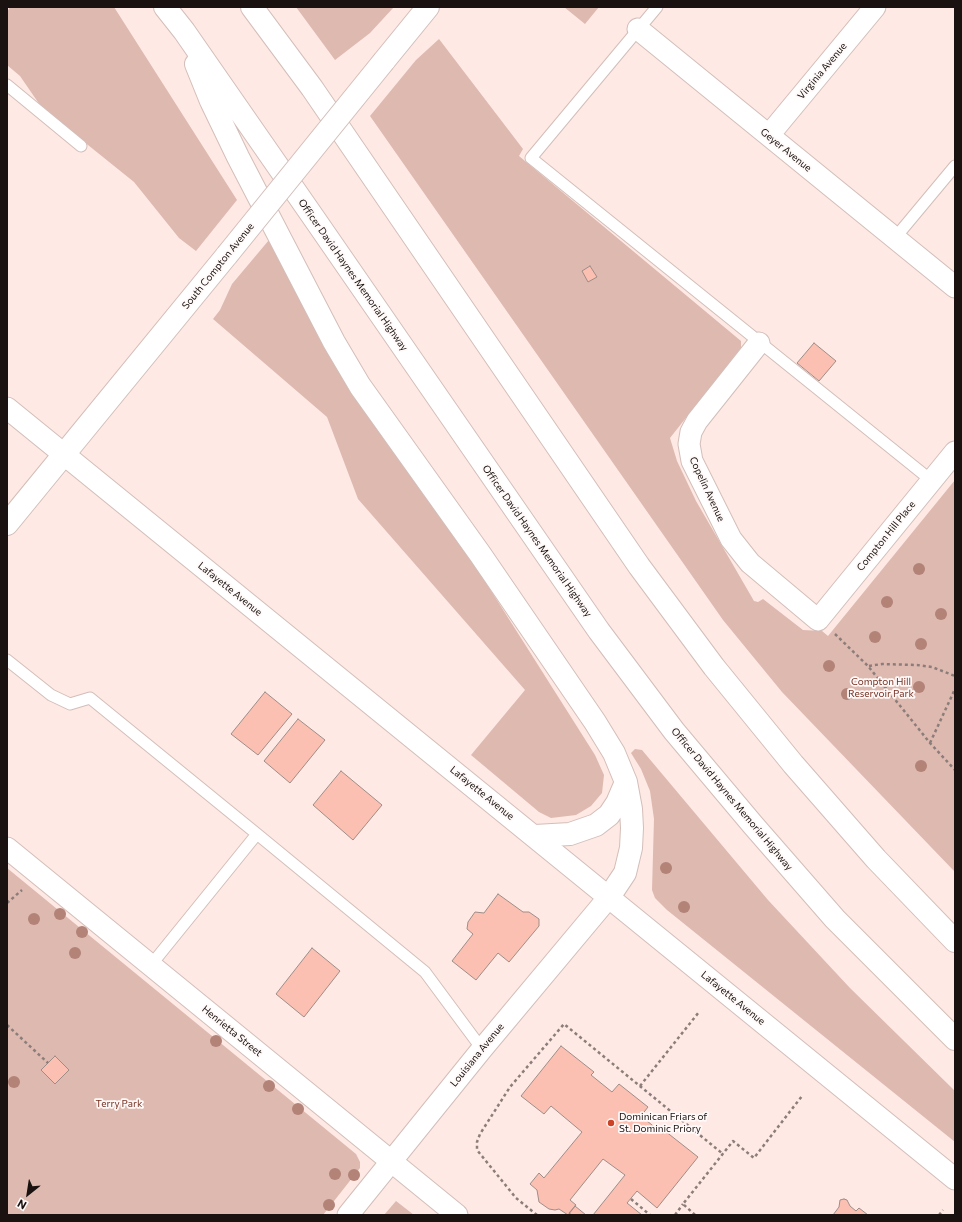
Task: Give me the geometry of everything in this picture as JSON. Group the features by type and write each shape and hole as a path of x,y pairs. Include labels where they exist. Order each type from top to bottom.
{"main road":[{"name":"Officer David Haynes Memorial Highway","path":"165,7 184,31 599,631 674,731 753,825 836,919 955,1039"},
{"path":"252,7 312,88 639,566 714,667 793,764 860,841 955,941"},
{"name":"South Compton Avenue","path":"7,524 428,7"},
{"path":"184,31 211,101 334,342 360,386 462,528 595,722 614,753 626,782 631,809 631,848 625,873 609,897"},
{"path":"535,836 570,834 596,826 608,815 617,803 626,782"}],"street":[{"name":"Virginia Avenue","path":"769,135 875,7"},
{"name":"Geyer Avenue","path":"638,29 955,287"},
{"name":"Copelin Avenue","path":"759,342 697,421 691,432 689,444 692,461 731,539 750,564 818,620"},
{"name":"Lafayette Avenue","path":"7,408 955,1179"},
{"name":"Compton Hill Place","path":"818,620 955,452"},
{"name":"Henrietta Street","path":"7,848 457,1215"},
{"name":"Louisiana Avenue","path":"348,1215 482,1049 609,897"}],"lane":[{"path":"656,8 531,158 932,481"},
{"path":"7,85 81,146"},
{"path":"895,238 955,166"},
{"path":"7,660 51,695 70,704 90,698 257,834 425,972 482,1049"},
{"path":"151,965 257,834"}],"path":[{"path":"818,620 868,666 930,743 955,770"},
{"path":"868,666 882,664 916,665 932,667 955,676"},
{"path":"930,743 955,689"},
{"path":"7,903 22,890"},
{"path":"640,1086 699,1012"},
{"path":"537,1215 516,1198 477,1150 480,1134 510,1087 564,1024 723,1154"},
{"path":"7,1025 48,1063"},
{"path":"675,1215 733,1141 754,1158 802,1096"},
{"path":"631,1199 650,1215"},
{"path":"683,1204 696,1215"},
{"path":"939,1215 943,1210"}],"green space":[{"path":"10,7 114,7 237,200 196,251 179,238 134,182 42,108 20,76 7,65 7,12"},
{"path":"296,7 394,7 370,33 335,60"},
{"path":"564,7 599,7 585,24"},
{"name":"Compton Hill Reservoir Park","path":"439,39 523,149 519,156 741,341 741,348 670,438 677,461 696,501 754,601 758,602 763,599 803,630 822,631 828,636 955,480 955,872 782,692 723,620 370,116 416,60"},
{"path":"269,240 595,755 604,775 602,793 591,806 576,815 551,818 539,812 471,755 525,690 358,499 327,417 213,319 220,310 232,284"},
{"path":"635,749 642,750 768,900 850,988 955,1091 955,1142 667,910 655,898 652,890 654,819 650,791 641,769 631,753"},
{"name":"Terry Park","path":"7,868 356,1154 360,1162 360,1168 323,1215 7,1215"},
{"path":"396,1201 414,1215 384,1215"}],"building":[{"path":"590,266 597,277 588,282 582,271"},
{"path":"814,343 836,361 819,381 797,363"},
{"path":"265,692 292,714 258,755 231,734"},
{"path":"298,719 325,740 290,783 264,761"},
{"path":"341,771 382,805 353,840 313,805"},
{"path":"498,894 523,912 529,912 539,919 539,926 509,962 498,953 476,980 452,961 473,934 467,929 468,922 475,912 484,913"},
{"path":"312,948 340,971 304,1017 276,994"},
{"name":"Dominican Friars of St. Dominic Priory","path":"561,1046 594,1072 591,1075 612,1092 619,1084 648,1107 641,1116 663,1134 665,1131 698,1157 657,1208 637,1191 627,1203 642,1215 593,1215 625,1175 603,1159 570,1200 576,1205 568,1215 559,1209 549,1209 539,1202 537,1190 530,1184 539,1173 544,1178 582,1132 551,1106 544,1114 521,1096"},
{"path":"55,1056 69,1070 55,1084 41,1070"},
{"path":"840,1200 847,1200 850,1206 856,1211 859,1208 868,1215 833,1215 839,1207"},
{"path":"575,1206 586,1215 572,1215 569,1213"}],"place":[{"name":"Dominican Friars of St. Dominic Priory","path":"611,1123"}]}
